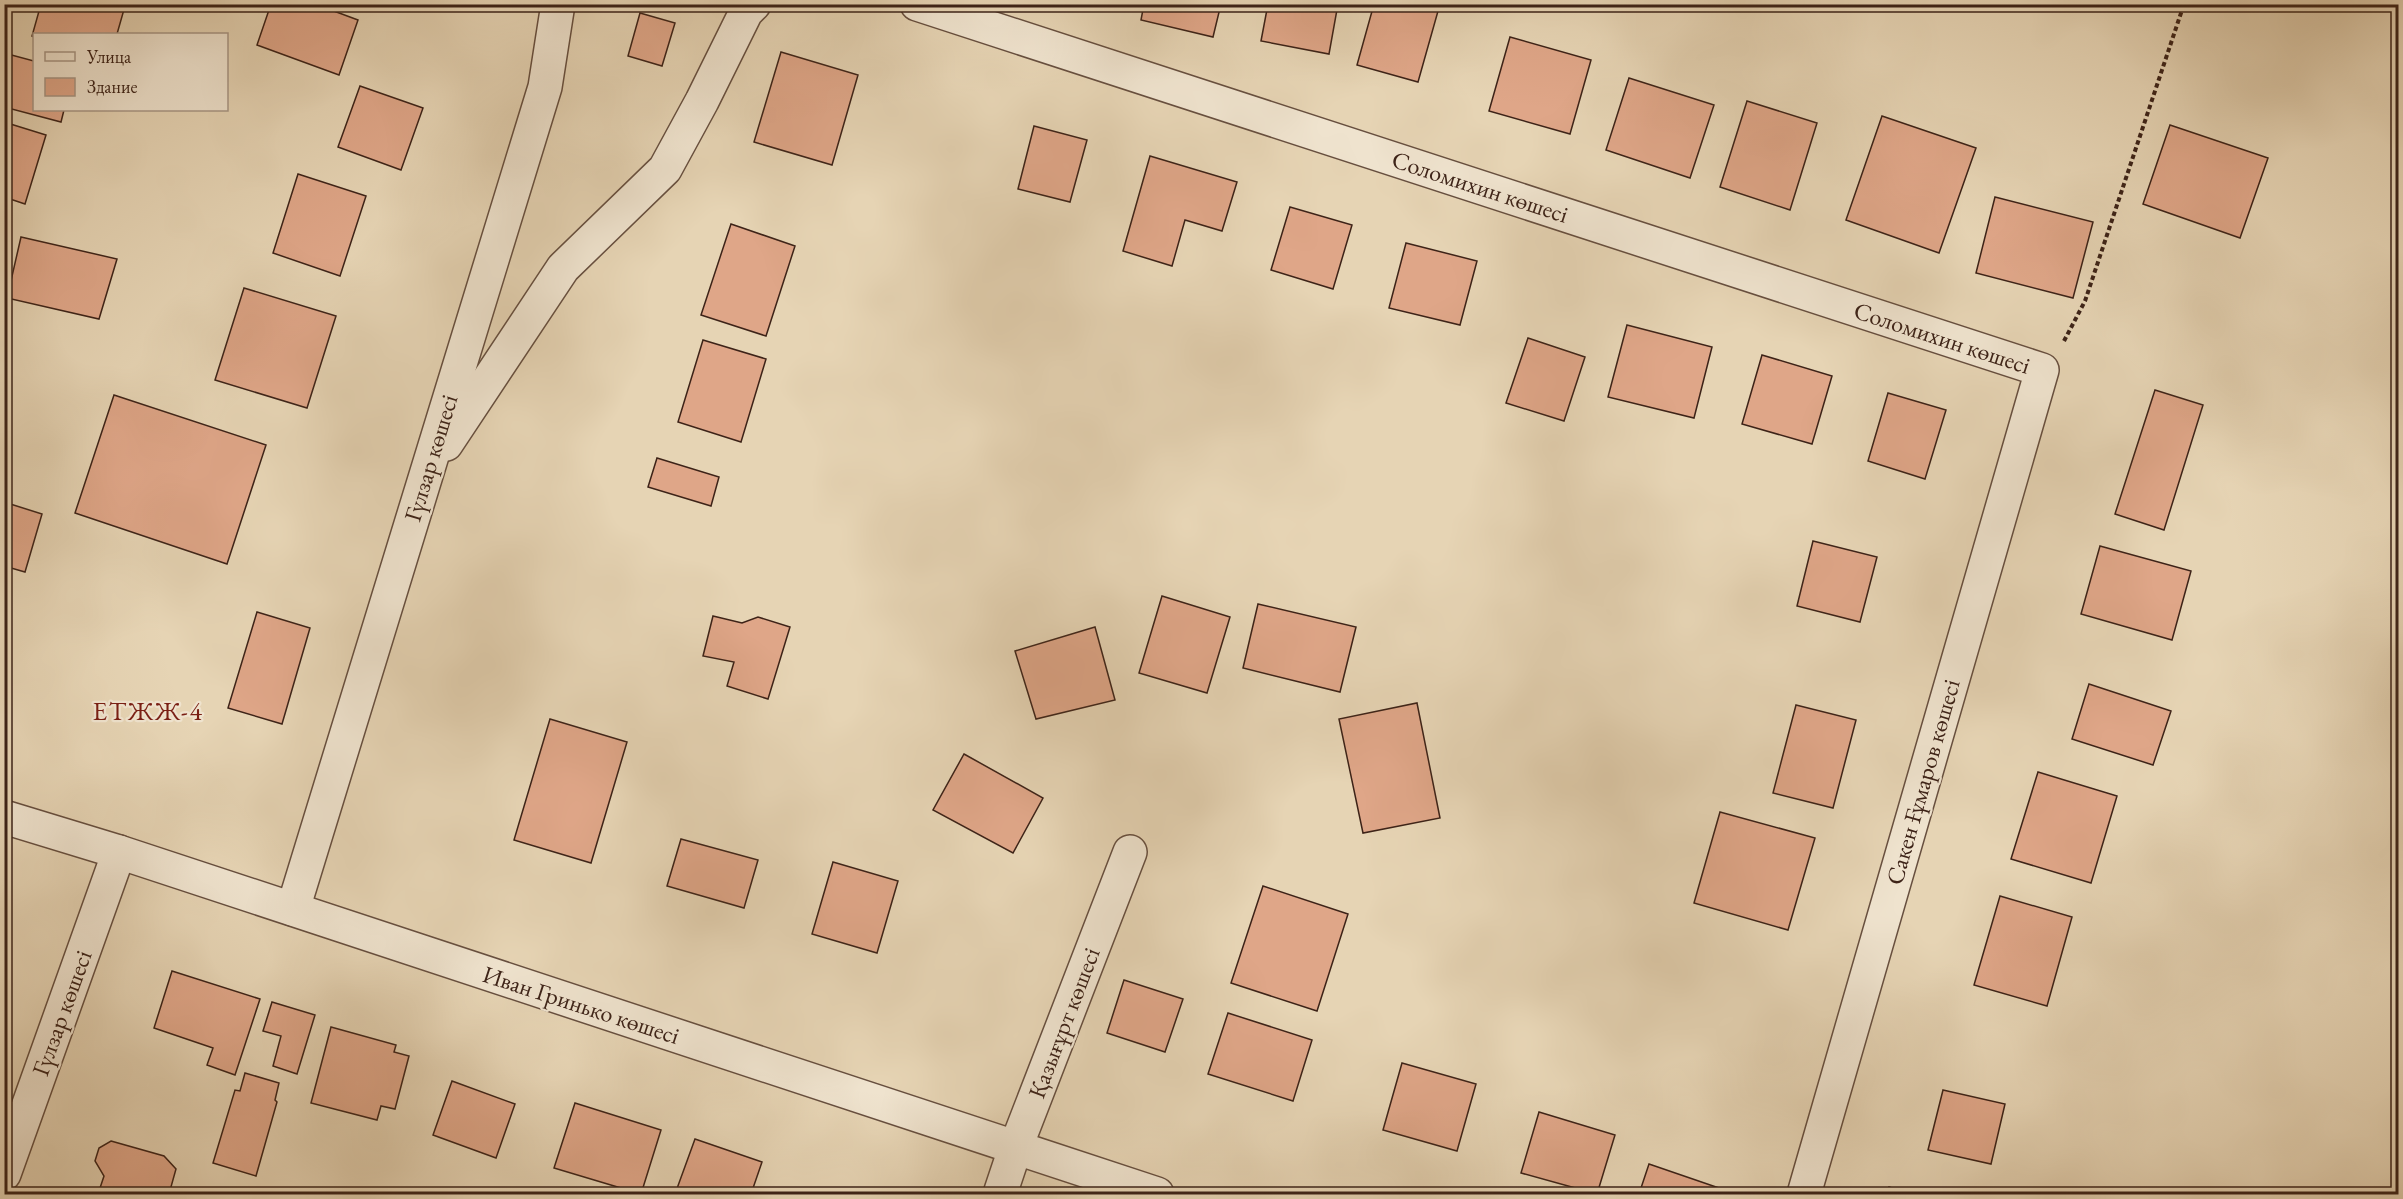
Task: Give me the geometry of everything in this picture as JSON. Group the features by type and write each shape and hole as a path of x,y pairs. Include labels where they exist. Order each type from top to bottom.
{"street":[{"name":"Гүлзар көшесі","path":"293,909 544,87 558,4"},
{"path":"426,473 563,268 665,169 746,12 754,4"},
{"name":"Соломихин көшесі","path":"917,4 2042,370"},
{"name":"Сакен Ғұмаров көшесі","path":"1804,1194 2042,370"},
{"name":"Иван Гринько көшесі","path":"4,817 119,852 1157,1194"},
{"name":"Гүлзар көшесі","path":"4,1174 119,852"},
{"name":"Қазығұрт көшесі","path":"1000,1194 1015,1149 1130,852"}],"path":[{"path":"2042,370 2068,335 2085,301 2184,4"}],"building":[{"path":"41,4 121,4 125,6 117,33 33,33 32,36"},
{"path":"271,4 315,4 358,20 339,75 257,45"},
{"path":"1144,4 1221,4 1213,37 1141,20"},
{"path":"1268,4 1338,4 1329,54 1261,41"},
{"path":"1374,4 1440,4 1418,82 1357,65"},
{"path":"640,13 675,23 662,66 628,56"},
{"path":"1510,37 1591,60 1570,134 1489,111"},
{"path":"781,52 858,75 832,165 754,142"},
{"path":"4,53 33,61 33,111 64,111 61,122 4,107"},
{"path":"1629,78 1714,105 1690,178 1606,150"},
{"path":"360,86 423,108 401,170 338,147"},
{"path":"1747,101 1817,123 1790,210 1720,187"},
{"path":"1882,116 1976,148 1939,253 1846,220"},
{"path":"4,122 46,135 25,204 4,197"},
{"path":"2170,125 2268,158 2240,238 2143,204"},
{"path":"1034,126 1087,140 1070,202 1018,189"},
{"path":"1150,156 1237,182 1222,231 1185,220 1172,266 1123,251"},
{"path":"298,174 366,196 340,276 273,253"},
{"path":"1995,197 2093,222 2073,298 1976,273"},
{"path":"1290,207 1352,225 1333,289 1271,270"},
{"path":"731,224 795,246 766,336 701,315"},
{"path":"21,237 117,259 99,319 7,298"},
{"path":"1406,243 1477,261 1460,325 1389,308"},
{"path":"244,288 336,316 307,408 215,380"},
{"path":"1627,325 1712,347 1694,418 1608,397"},
{"path":"1528,338 1585,357 1564,421 1506,403"},
{"path":"703,340 766,359 741,442 678,422"},
{"path":"1762,355 1832,376 1812,444 1742,424"},
{"path":"2155,390 2203,405 2164,530 2115,514"},
{"path":"1888,393 1946,410 1925,479 1868,461"},
{"path":"114,395 266,445 227,564 75,513"},
{"path":"657,458 719,477 711,506 648,487"},
{"path":"4,502 42,514 25,572 4,566"},
{"path":"1813,541 1877,557 1860,622 1797,606"},
{"path":"2100,546 2191,571 2172,640 2081,614"},
{"path":"1162,596 1230,617 1207,693 1139,673"},
{"path":"1258,604 1356,627 1340,692 1243,668"},
{"path":"257,612 310,628 282,724 228,708"},
{"path":"713,616 742,623 758,617 790,627 768,699 727,686 734,662 703,656"},
{"path":"1095,627 1115,700 1036,719 1015,651"},
{"path":"2089,684 2171,711 2153,765 2072,739"},
{"path":"1417,703 1440,818 1363,833 1339,719"},
{"path":"1796,705 1856,720 1833,808 1773,793"},
{"path":"550,719 627,742 591,863 514,840"},
{"path":"964,754 1043,798 1013,853 933,810"},
{"path":"2038,772 2117,796 2091,883 2011,859"},
{"path":"1720,812 1815,838 1788,930 1694,903"},
{"path":"681,839 758,860 744,908 667,886"},
{"path":"833,862 898,881 877,953 812,934"},
{"path":"1263,886 1348,914 1317,1011 1231,983"},
{"path":"2000,896 2072,917 2047,1006 1974,985"},
{"path":"172,971 260,999 235,1075 207,1065 213,1048 154,1028"},
{"path":"1124,980 1183,999 1165,1052 1107,1033"},
{"path":"272,1002 315,1015 297,1074 273,1066 281,1036 263,1031"},
{"path":"1228,1013 1312,1040 1293,1101 1208,1074"},
{"path":"331,1027 396,1045 394,1052 409,1056 395,1109 381,1106 377,1120 311,1103"},
{"path":"1402,1063 1476,1084 1457,1151 1383,1130"},
{"path":"245,1073 279,1083 275,1100 277,1102 256,1176 213,1163 235,1090 240,1091"},
{"path":"452,1081 515,1104 496,1158 433,1135"},
{"path":"1943,1090 2005,1104 1991,1164 1928,1150"},
{"path":"575,1103 661,1130 641,1194 554,1168"},
{"path":"1539,1112 1615,1135 1597,1194 1521,1173"},
{"path":"695,1139 762,1162 751,1194 675,1194"},
{"path":"111,1141 164,1156 176,1169 169,1194 98,1194 104,1176 95,1161 99,1148"},
{"path":"1649,1164 1719,1188 1717,1194 1639,1194"},
{"path":"1889,1187 1913,1194 1887,1194"}],"district":[{"name":"ЕТЖЖ-4","path":"148,711"}]}
